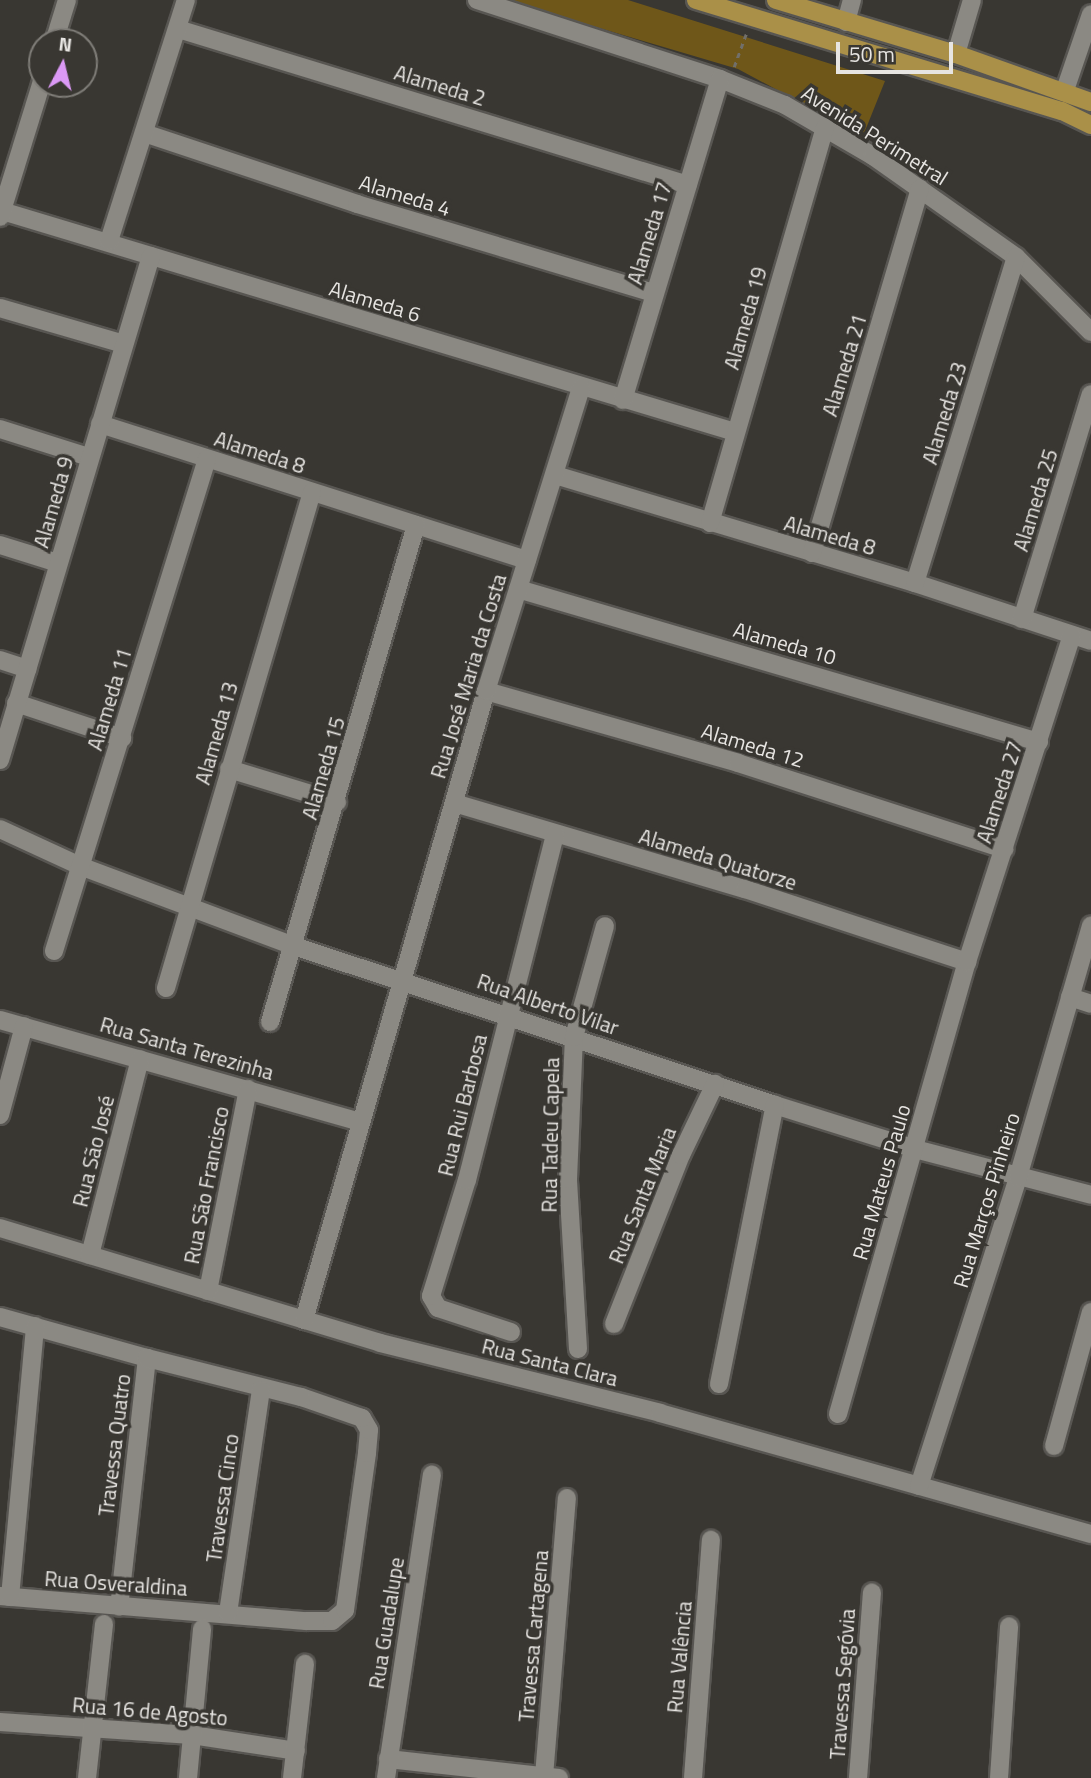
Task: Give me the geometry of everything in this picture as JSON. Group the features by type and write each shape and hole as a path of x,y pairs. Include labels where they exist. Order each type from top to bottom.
{"main road":[{"path":"696,0 1062,111 1091,125"},
{"path":"776,0 956,54 1065,90 1091,102"}],"street":[{"path":"58,28 67,0"},
{"path":"109,241 186,0"},
{"name":"Avenida Perimetral","path":"479,0 724,80 825,127 920,189 1016,257 1091,332"},
{"path":"846,22 852,0"},
{"path":"956,54 972,0"},
{"path":"1065,90 1091,14"},
{"name":"Alameda 2","path":"178,29 688,185"},
{"name":"Alameda 17","path":"623,400 688,185 724,80"},
{"path":"1,214 37,98"},
{"name":"Alameda 19","path":"710,523 825,127"},
{"name":"Alameda 4","path":"144,133 357,204 654,293"},
{"name":"Alameda 21","path":"811,553 920,189"},
{"name":"Alameda 6","path":"1,214 109,241 735,432"},
{"name":"Alameda 9","path":"0,760 151,256"},
{"name":"Alameda 23","path":"915,583 1016,257"},
{"path":"0,308 124,344"},
{"name":"Rua José Maria da Costa","path":"401,979 486,691 581,387"},
{"name":"Alameda 25","path":"1022,619 1091,394"},
{"name":"Alameda 8","path":"100,424 527,560"},
{"path":"0,429 89,457"},
{"name":"Alameda 11","path":"54,951 206,459"},
{"name":"Alameda 8","path":"555,475 915,583 1091,641"},
{"name":"Alameda 13","path":"166,988 312,492"},
{"name":"Alameda 15","path":"270,1022 337,803 416,525"},
{"path":"0,545 58,563"},
{"name":"Alameda 10","path":"519,589 1039,742"},
{"name":"Alameda 27","path":"967,962 1072,635"},
{"path":"0,660 28,669"},
{"name":"Alameda 12","path":"486,691 738,763 1004,849"},
{"path":"16,703 122,738"},
{"path":"229,769 337,803"},
{"name":"Alameda Quatorze","path":"454,803 967,962"},
{"name":"Rua Alberto Vilar","path":"0,829 79,866 294,946 915,1149 1091,1195"},
{"name":"Rua Rui Barbosa","path":"511,1332 431,1302 555,834"},
{"name":"Rua Marços Pinheiro","path":"919,1486 1018,1177 1091,925"},
{"name":"Rua Tadeu Capela","path":"578,1349 568,1179 574,1037 605,926"},
{"name":"Rua Mateus Paulo","path":"838,1414 967,962"},
{"path":"304,1320 401,979"},
{"path":"1070,997 1091,1003"},
{"name":"Rua Santa Terezinha","path":"0,1020 361,1122"},
{"path":"0,1115 24,1026"},
{"name":"Rua São José","path":"90,1255 139,1059"},
{"name":"Rua Santa Maria","path":"614,1324 681,1155 715,1084"},
{"name":"Rua São Francisco","path":"208,1291 248,1089"},
{"path":"719,1384 775,1105"},
{"name":"Rua Santa Clara","path":"0,1228 304,1320 1091,1534"},
{"path":"1054,1446 1091,1312"},
{"name":"Travessa Quatro","path":"0,1317 147,1358 119,1606"},
{"path":"5,1597 36,1326"},
{"path":"147,1358 261,1390"},
{"name":"Rua Osveraldina","path":"5,1597 306,1621 339,1618 350,1596 369,1430 362,1418 301,1397 261,1390"},
{"name":"Travessa Cinco","path":"229,1613 261,1390"},
{"name":"Rua Guadalupe","path":"386,1778 432,1474"},
{"name":"Travessa Cartagena","path":"552,1777 566,1498"},
{"name":"Rua Valência","path":"692,1778 711,1540"},
{"name":"Travessa Segóvia","path":"858,1778 872,1593"},
{"path":"87,1778 90,1728 104,1625"},
{"path":"999,1778 1009,1626"},
{"path":"188,1778 202,1629"},
{"path":"292,1778 305,1664"},
{"name":"Rua 16 de Agosto","path":"0,1722 192,1735 296,1751"},
{"path":"388,1759 552,1777"}],"path":[{"path":"724,80 752,17"}],"shaded area":[{"path":"505,0 628,0 885,81 863,136 738,69"}]}
